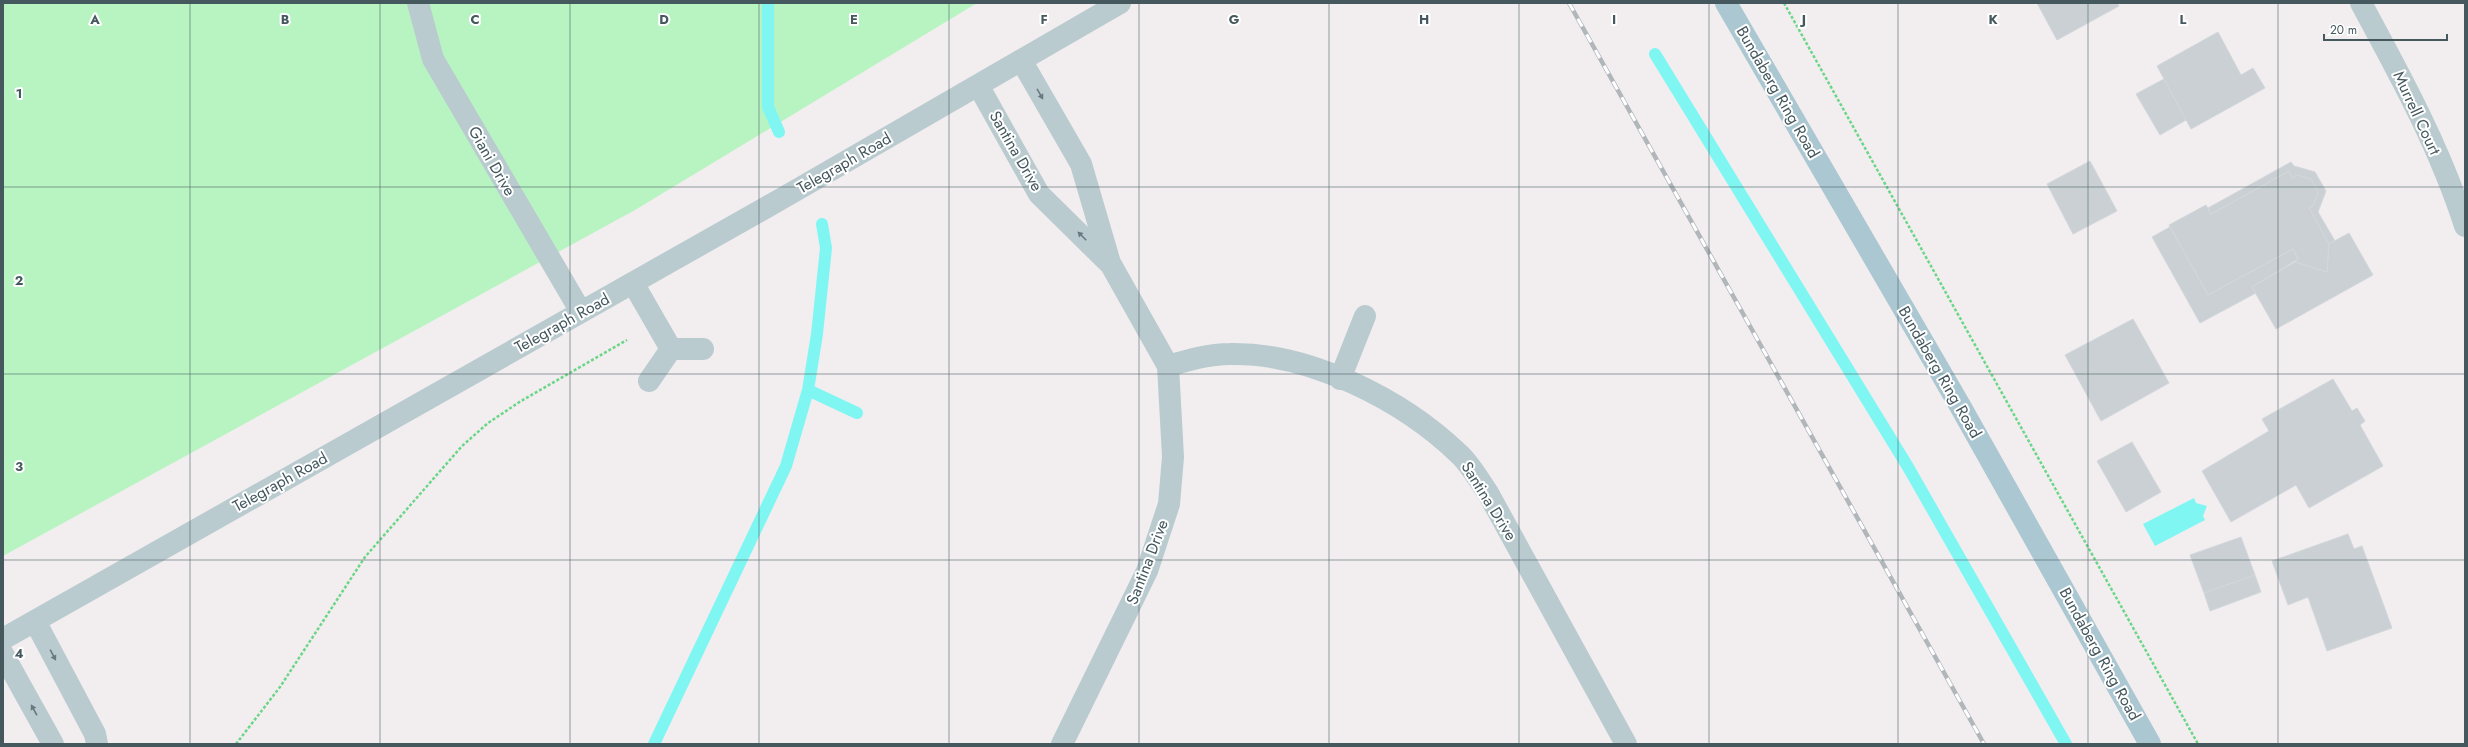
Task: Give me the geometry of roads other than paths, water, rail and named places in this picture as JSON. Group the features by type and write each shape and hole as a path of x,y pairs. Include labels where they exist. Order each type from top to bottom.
{"main road":[{"name":"Bundaberg Ring Road","path":"1726,3 1959,404 2150,744"}],"street":[{"name":"Giani Drive","path":"418,3 433,59 582,312"},
{"name":"Telegraph Road","path":"3,639 633,283 1120,3"},
{"name":"Murrell Court","path":"2361,3 2415,104 2457,201 2465,226"},
{"name":"Santina Drive","path":"1021,60 1081,164 1110,263 1168,366 1173,457 1169,504 1147,571 1062,744"},
{"name":"Santina Drive","path":"978,85 1039,194 1110,263"},
{"path":"633,283 671,349"},
{"path":"1340,379 1365,316"},
{"path":"671,349 703,349"},
{"path":"649,381 671,349"},
{"name":"Santina Drive","path":"1168,366 1196,357 1238,354 1268,357 1299,364 1371,390 1418,419 1460,454 1488,493 1626,744"},
{"path":"35,621 95,734 97,744"},
{"path":"3,654 53,744"}],"water":[{"path":"2194,498 2196,503 2207,506 2203,516 2205,520 2155,546 2143,524"}],"waterway":[{"path":"768,3 768,107 779,132"},
{"path":"1655,54 1908,467 2066,744"},
{"path":"654,744 786,466 808,390 817,334 826,248 822,224"},
{"path":"808,390 857,413"}],"railway":[{"path":"1569,3 1984,744"}]}
